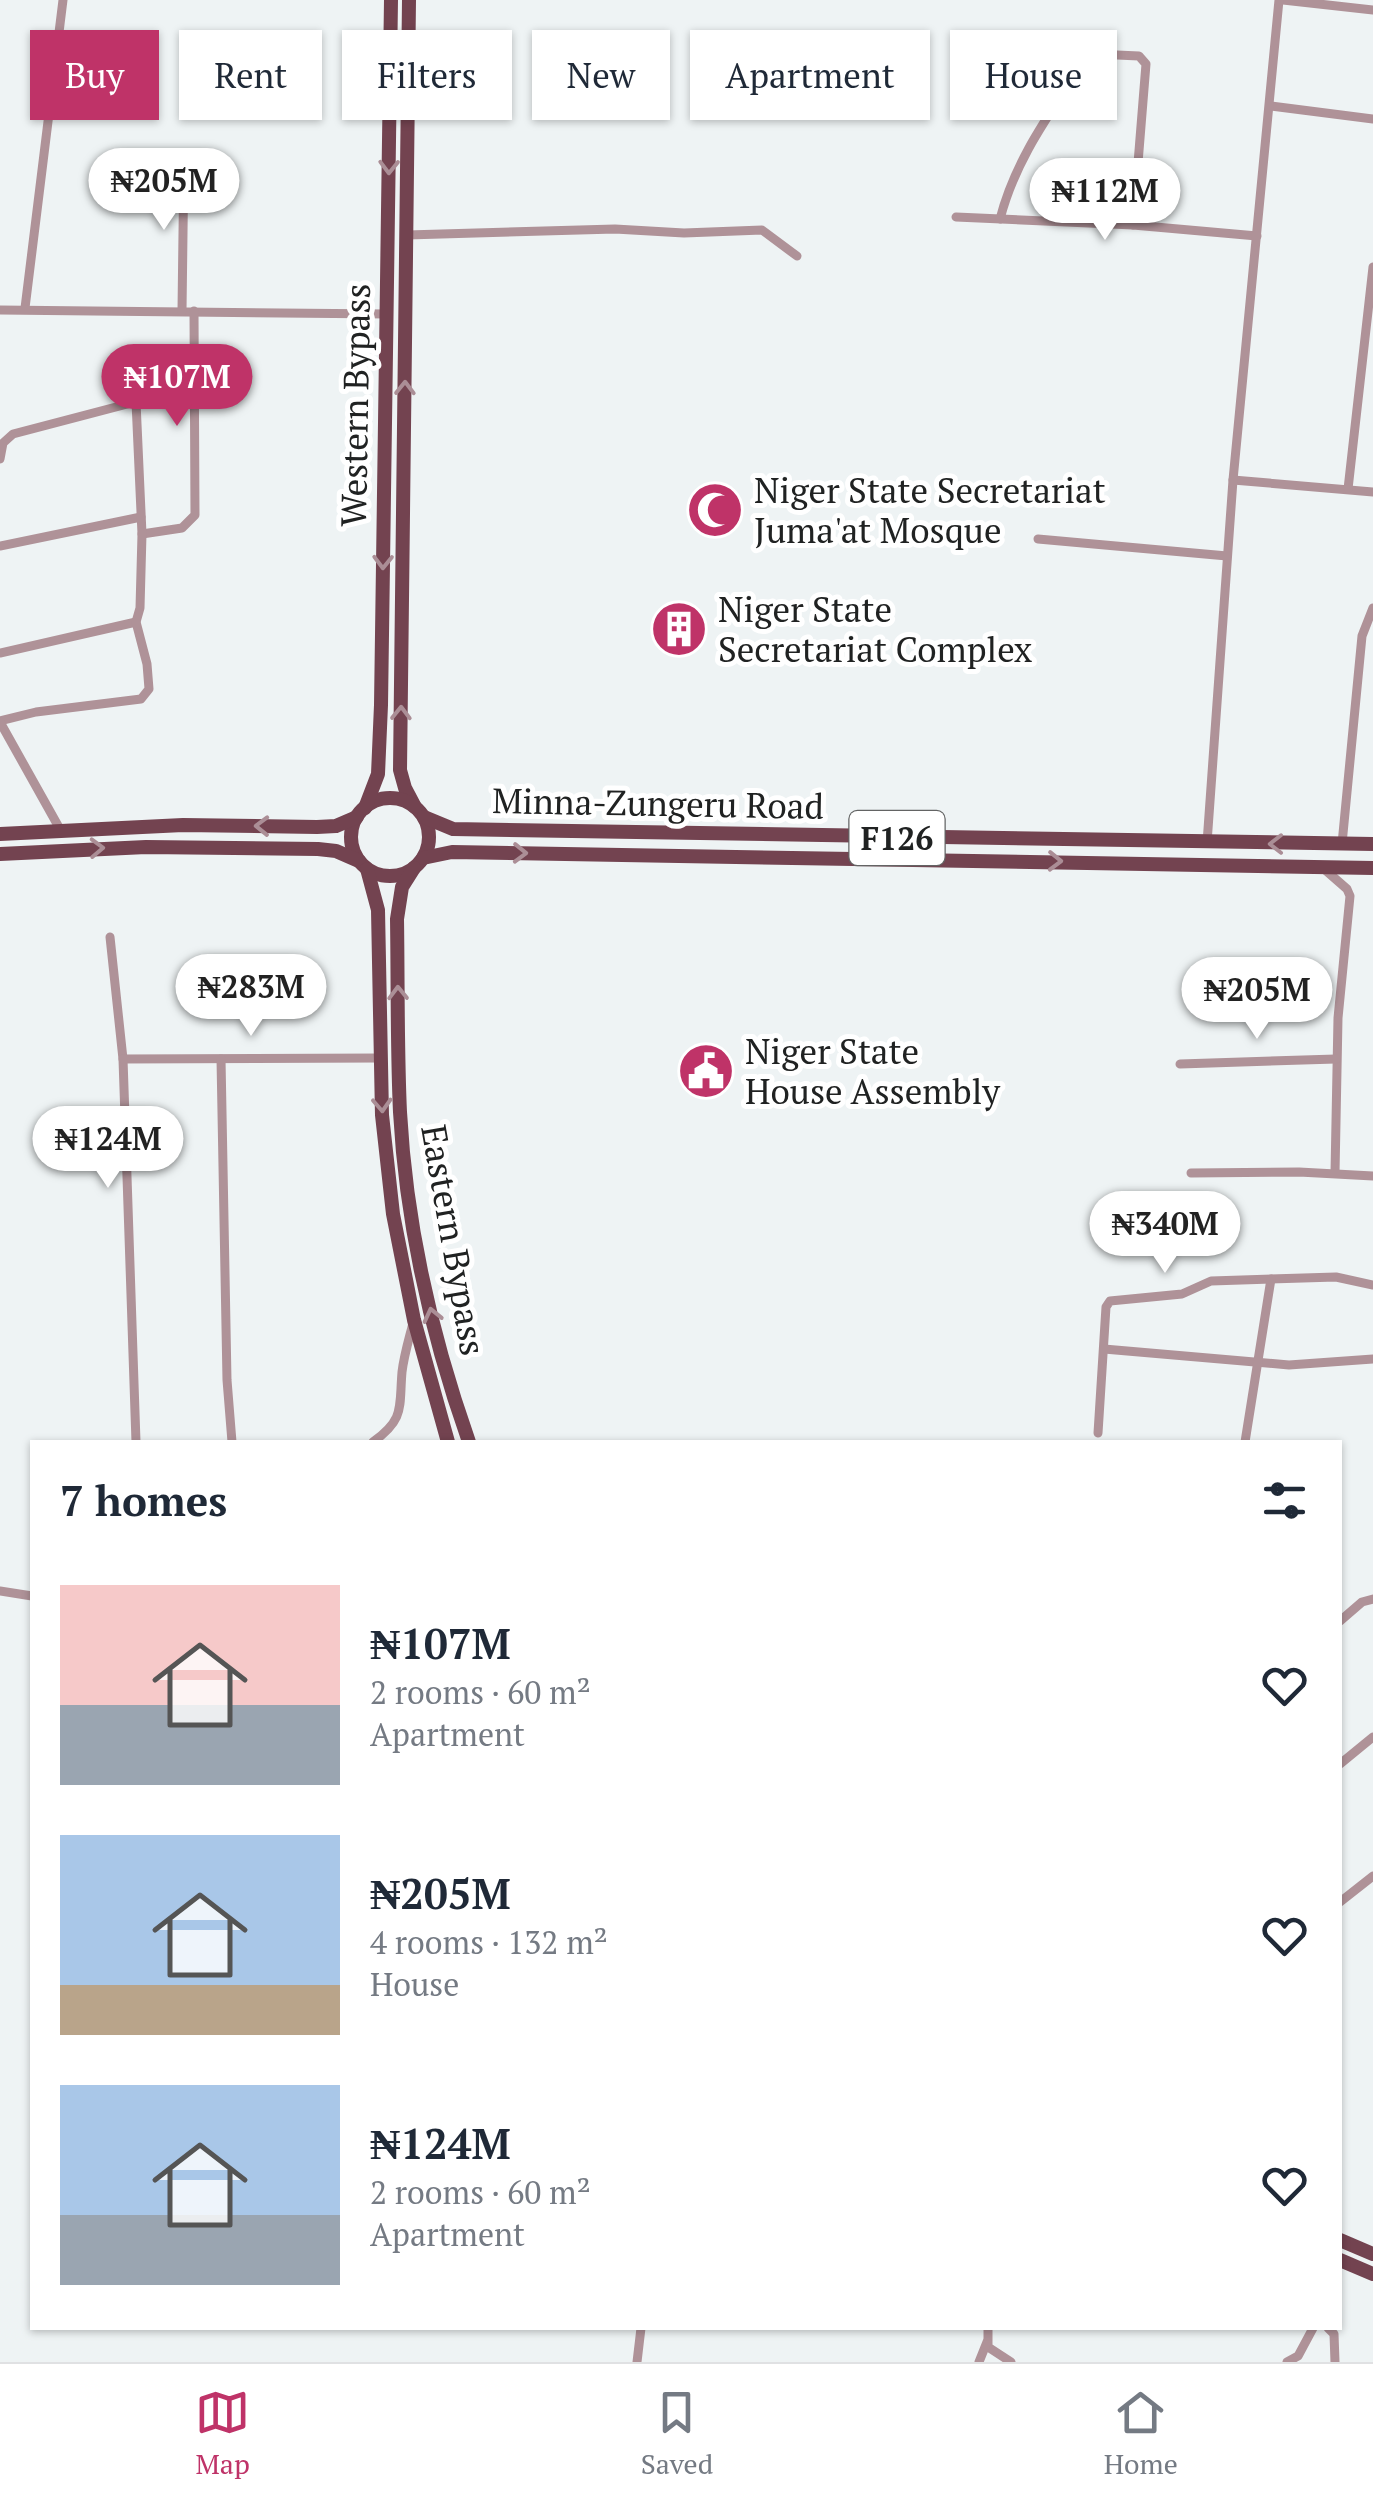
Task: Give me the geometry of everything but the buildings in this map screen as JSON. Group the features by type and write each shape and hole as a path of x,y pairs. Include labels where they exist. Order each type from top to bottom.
{"main road":[{"name":"Western Bypass","path":"361,812 373,792 379,757 391,0"},
{"name":"Western Bypass","path":"409,0 400,770 405,788 420,812"},
{"name":"F126","path":"0,834 183,825 336,826 390,798 420,812"},
{"path":"361,812 351,839 363,865"},
{"name":"Minna-Zungeru Road","path":"420,812 452,829 1373,844"},
{"path":"419,863 428,845 429,831 420,812"},
{"path":"1008,839 1008,860"},
{"name":"F126","path":"0,854 208,846 318,849 336,852 390,876 419,863"},
{"name":"Minna-Zungeru Road","path":"419,863 452,852 1373,868"},
{"name":"Eastern Bypass","path":"419,863 402,888 397,919 400,1113 411,1211 432,1316 468,1440"},
{"name":"Eastern Bypass","path":"363,865 378,910 380,1058 393,1214 414,1320 447,1440"},
{"path":"1342,2241 1373,2254"},
{"path":"1342,2263 1373,2274"}],"street":[{"path":"25,308 63,0"},
{"path":"1208,843 1233,480 1281,0 1373,10"},
{"path":"1000,220 1018,164 1086,58 1095,54 1138,56 1146,64 1133,225"},
{"path":"1270,106 1373,119"},
{"path":"142,534 182,528 194,514 196,386 188,311 184,154"},
{"path":"956,217 1133,225 1257,236"},
{"path":"406,235 616,229 684,233 762,230 797,256"},
{"path":"1348,489 1373,267"},
{"path":"0,310 386,314"},
{"path":"0,459 3,444 13,434 196,386"},
{"path":"62,831 4,737 0,721 146,696 150,685 136,622 140,608 142,534 136,402"},
{"path":"1233,480 1373,492"},
{"path":"0,546 141,517"},
{"path":"1038,539 1227,556"},
{"path":"1342,844 1373,608"},
{"path":"0,654 136,622"},
{"path":"1323,868 1350,896 1336,1058 1336,1173"},
{"path":"110,937 122,1059 136,1440"},
{"path":"122,1059 380,1058"},
{"path":"1180,1064 1336,1058"},
{"path":"220,1059 232,1440"},
{"path":"1191,1173 1373,1176"},
{"path":"1098,1433 1106,1307 1110,1301 1182,1294 1211,1281 1336,1277 1373,1285"},
{"path":"1245,1440 1271,1279"},
{"path":"375,1440 390,1430 401,1409 402,1367 414,1320"},
{"path":"1104,1350 1289,1365 1373,1359"},
{"path":"0,1592 30,1596"},
{"path":"1342,1618 1362,1602 1373,1599"},
{"path":"1342,1762 1373,1737"},
{"path":"1342,1900 1373,1876"},
{"path":"636,2362 641,2330"},
{"path":"979,2362 988,2330"},
{"path":"1287,2362 1298,2356 1312,2330"},
{"path":"1330,2330 1334,2334 1334,2362"},
{"path":"987,2342 1011,2362"}],"place":[{"name":"Niger State Secretariat Juma'at Mosque","path":"715,510"},
{"name":"Niger State Secretariat Complex","path":"679,629"},
{"name":"Niger State House Assembly","path":"706,1071"}]}
